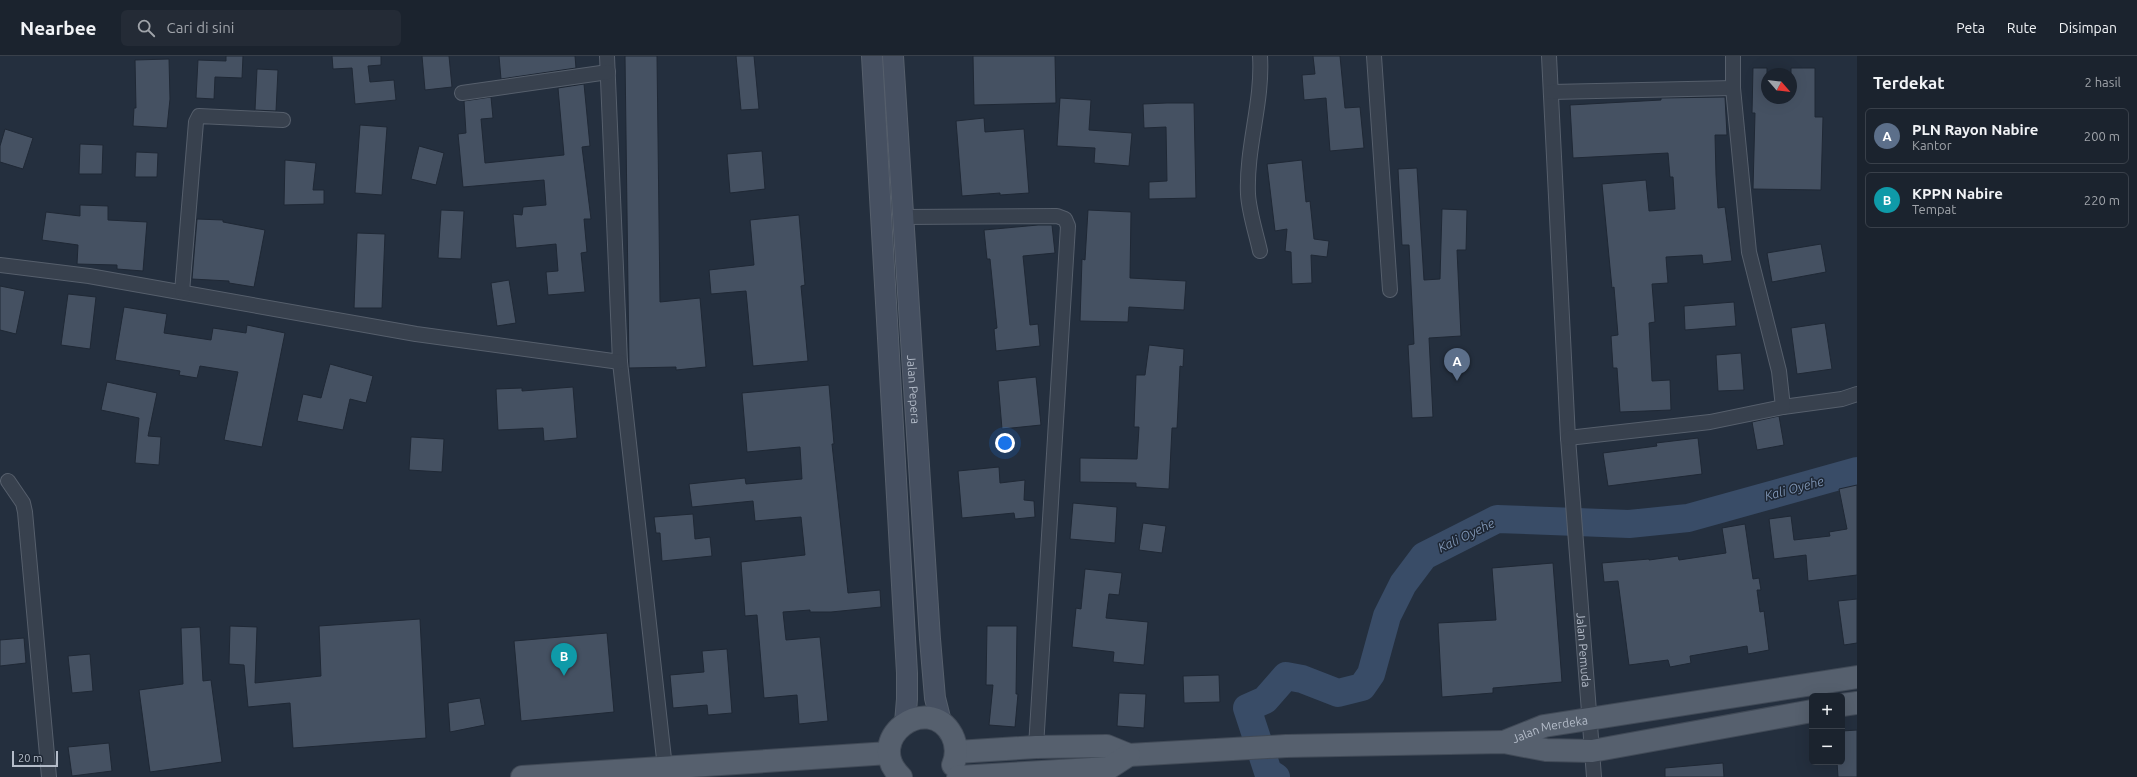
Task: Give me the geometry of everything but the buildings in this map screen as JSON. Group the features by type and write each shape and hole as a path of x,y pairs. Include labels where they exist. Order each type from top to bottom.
{"main road":[{"name":"Jalan Pepera","path":"872,56 907,673 908,699 905,723"},
{"name":"Jalan Pepera","path":"893,56 930,639 935,698 940,722"},
{"path":"890,365 912,362"},
{"name":"Jalan Merdeka","path":"1504,742 1544,726 1857,677"},
{"path":"1845,705 1857,703"},
{"name":"Jalan Merdeka","path":"1504,742 1546,750 1592,751 1809,712"},
{"path":"901,777 893,766 889,753 891,741 896,731 905,723 916,718 927,718 940,722 952,735 957,752 952,769 945,777"},
{"path":"957,752 1036,747 1107,746 1129,755 1228,751 1286,746 1504,742"},
{"path":"522,777 889,753"},
{"path":"958,777 1109,768 1129,755"}],"street":[{"path":"607,56 620,362 665,768"},
{"path":"1260,56 1261,75 1250,156 1248,194 1260,251"},
{"path":"1374,56 1390,290"},
{"name":"Jalan Pemuda","path":"1549,56 1571,491 1594,777"},
{"path":"1733,56 1733,88 1750,252 1779,371 1783,408"},
{"path":"462,93 608,72"},
{"path":"1550,92 1733,88"},
{"path":"182,292 196,122 199,116 283,120"},
{"path":"904,216 1057,216 1065,219 1068,226 1036,747"},
{"path":"0,264 56,270 416,334 620,362"},
{"path":"1568,438 1710,422 1783,408 1842,399 1857,394"},
{"path":"8,481 23,503 26,512 49,777"}],"waterway":[{"name":"Kali Oyehe","path":"1276,777 1268,772 1247,708 1265,700 1286,676 1302,679 1338,693 1362,687 1371,674 1387,616 1403,584 1424,556 1497,519 1629,524 1688,518 1857,471"}],"place":[{"name":"PLN Rayon Nabire","path":"1457,381"},
{"name":"KPPN Nabire","path":"564,676"}]}
